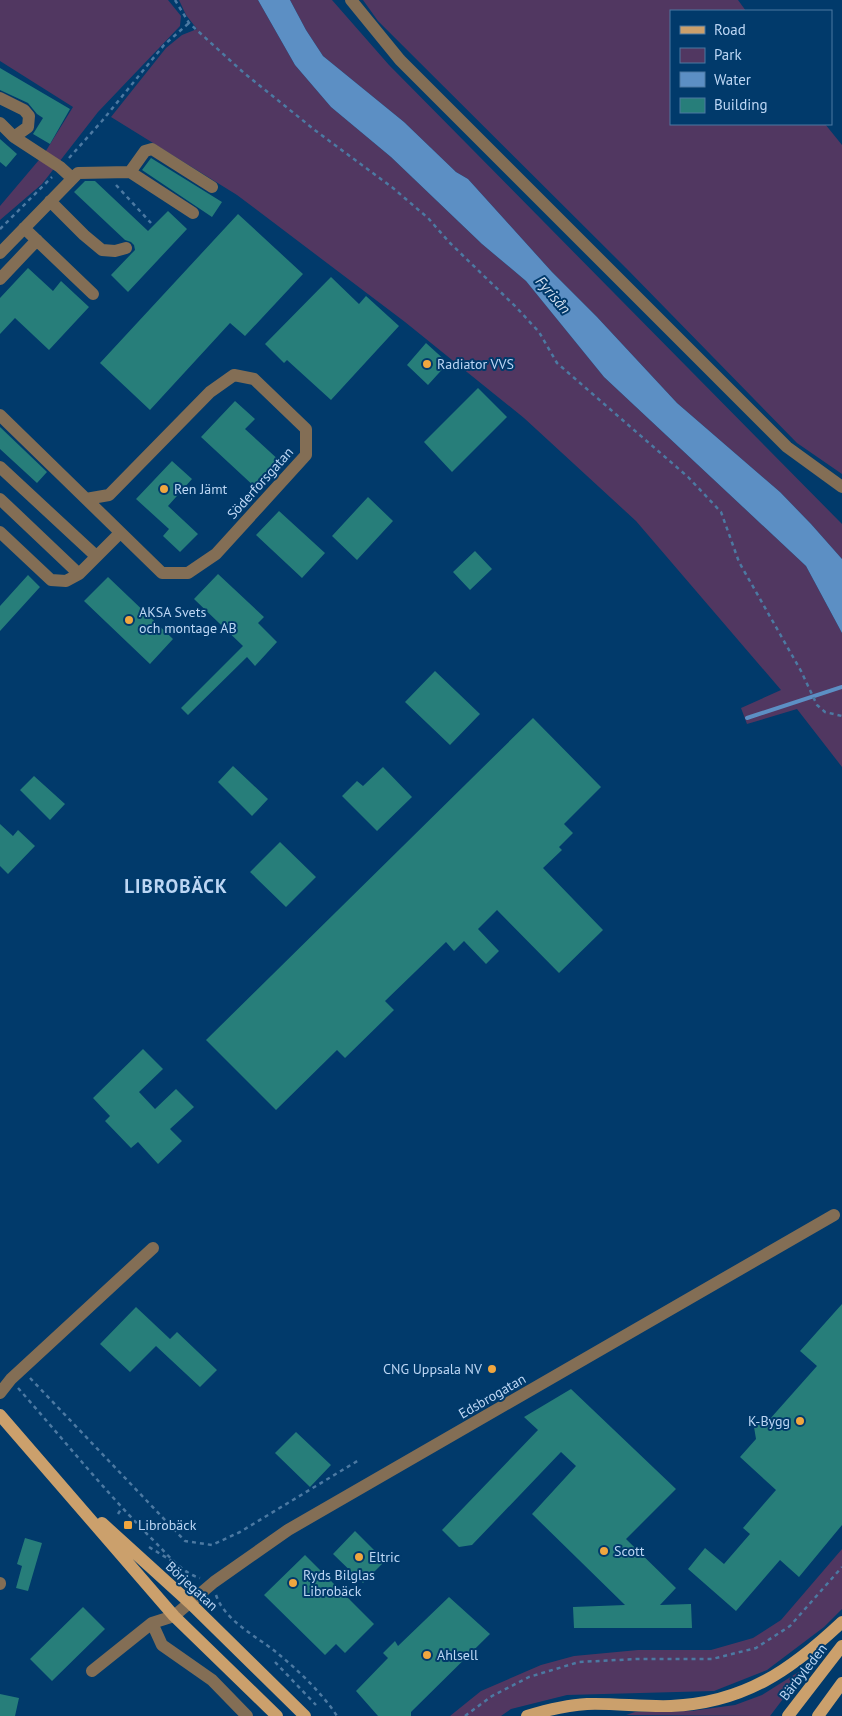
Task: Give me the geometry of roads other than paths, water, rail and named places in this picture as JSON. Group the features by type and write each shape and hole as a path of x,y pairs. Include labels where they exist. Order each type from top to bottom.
{"main road":[{"name":"Börjegatan","path":"0,1415 174,1616 277,1716"},
{"name":"Börjegatan","path":"56,1480 190,1603 305,1716"},
{"path":"527,1716 547,1710 586,1704 671,1706 699,1703 735,1695 782,1672 818,1644 842,1622"},
{"name":"Bärbyleden","path":"788,1716 842,1646"},
{"path":"818,1716 842,1683"}],"street":[{"path":"351,0 400,60 787,447 842,487"},
{"path":"0,98 24,110 29,116 28,127 14,137"},
{"path":"0,123 14,137 60,168 67,183"},
{"path":"130,172 145,151 152,149 212,187"},
{"path":"0,253 78,173 100,171 130,172 193,212"},
{"path":"50,200 84,235 102,250 115,251 126,248"},
{"path":"24,228 93,294"},
{"path":"0,278 38,240"},
{"name":"Söderforsgatan","path":"0,415 120,533 162,573 188,573 216,554 306,455 306,429 254,380 234,375 210,392 109,494 86,499"},
{"path":"0,467 96,556"},
{"path":"0,499 79,574"},
{"path":"0,532 51,580 66,581 79,574 120,533"},
{"name":"Edsbrogatan","path":"174,1616 214,1582 288,1530 834,1215"},
{"path":"0,1392 153,1248"},
{"path":"92,1671 152,1623 174,1616"},
{"path":"152,1623 162,1645 212,1680 247,1716"}],"water":[{"name":"Fyrisån","path":"258,0 290,0 323,56 404,122 456,172 468,179 552,272 677,403 780,492 811,524 842,559 842,633 806,566 604,377 526,281 482,244 391,157 331,107 295,65"}],"waterway":[{"path":"747,718 842,687"}],"place":[{"name":"Radiator VVS","path":"427,364"},
{"name":"Ren Jämt","path":"164,489"},
{"name":"AKSA Svets och montage AB","path":"129,620"},
{"name":"CNG Uppsala NV","path":"492,1369"},
{"name":"K-Bygg","path":"800,1421"},
{"name":"Librobäck","path":"128,1525"},
{"name":"Scott","path":"604,1551"},
{"name":"Eltric","path":"359,1557"},
{"name":"Ryds Bilglas Librobäck","path":"293,1583"},
{"name":"Ahlsell","path":"427,1655"}],"district":[{"name":"LIBROBÄCK","path":"176,886"}]}
